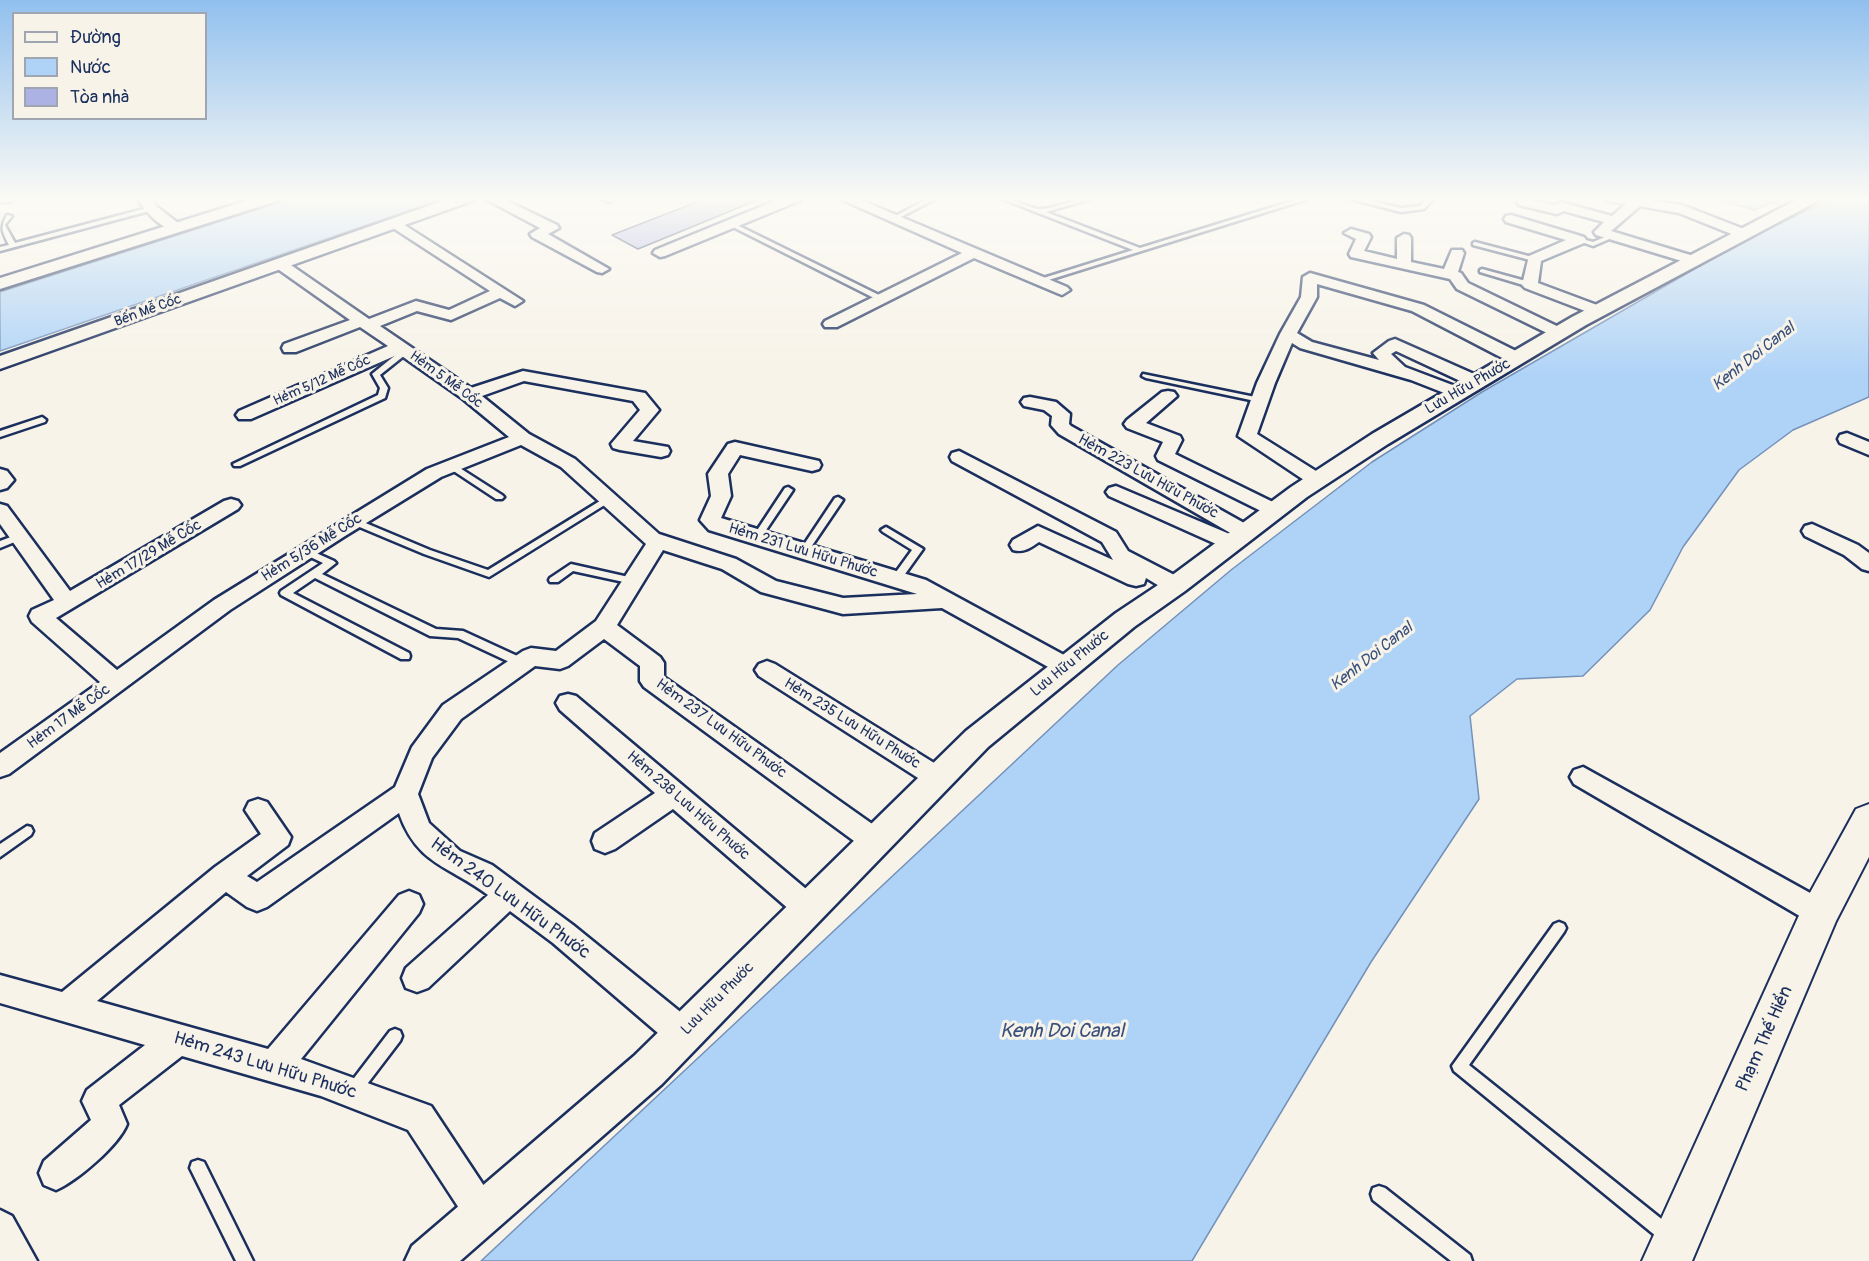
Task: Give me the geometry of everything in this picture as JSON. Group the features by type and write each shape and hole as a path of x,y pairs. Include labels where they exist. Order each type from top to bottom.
{"main road":[{"name":"Phạm Thế Hiển","path":"1671,1251 1820,913 1869,820"}],"street":[{"path":"0,284 84,257"},
{"name":"Bến Mễ Cốc","path":"0,363 300,257"},
{"path":"290,348 416,306 451,315 508,297 447,257"},
{"path":"579,257 602,269"},
{"path":"831,324 965,257"},
{"path":"982,257 1062,290"},
{"path":"1370,257 1450,273 1456,276 1462,286 1559,333"},
{"path":"1404,257 1404,264"},
{"path":"1450,273 1456,257"},
{"path":"1539,257 1534,259 1530,285 1599,311"},
{"path":"1681,257 1695,261"},
{"name":"Lưu Hữu Phước","path":"427,1261 648,1070 977,739 1125,620 1317,480 1559,333 1703,257"},
{"name":"Hẻm 5 Mễ Cốc","path":"280,264 470,395 522,438 568,463 608,499"},
{"path":"1317,480 1247,436 1288,334 1309,297 1310,277 1418,308 1516,358"},
{"path":"1288,334 1306,345 1400,372 1467,387"},
{"path":"1345,356 1355,340"},
{"path":"1400,372 1381,353 1395,344 1467,387"},
{"name":"Hẻm 5/12 Mễ Cốc","path":"245,415 403,349"},
{"path":"470,395 523,376 639,397 650,410 620,444 661,451"},
{"path":"1168,396 1133,424 1173,440 1165,456 1274,510"},
{"name":"Hẻm 223 Lưu Hữu Phước","path":"1030,402 1058,410 1061,414 1060,425 1065,430 1239,538"},
{"name":"Hẻm 5/36 Mễ Cốc","path":"116,683 222,605 353,521 434,473 522,438"},
{"path":"1847,439 1869,449"},
{"name":"Hẻm 231 Lưu Hữu Phước","path":"812,465 735,448 718,474 721,496 710,520 716,525 918,585 1067,667"},
{"path":"959,457 1109,537 1121,555 1170,589"},
{"path":"0,476 4,480 0,484"},
{"path":"1116,492 1239,538"},
{"name":"Hẻm 231 Lưu Hữu Phước","path":"608,499 652,539 729,564 769,587 843,606 944,600"},
{"name":"Hẻm 17/29 Mễ Cốc","path":"67,603 231,505"},
{"path":"0,510 10,541 67,603"},
{"path":"1812,531 1851,550 1869,564"},
{"path":"1020,545 1038,532 1170,589"},
{"path":"225,876 258,898 405,794 421,754 452,712 531,657 560,660 604,627 658,541"},
{"name":"Hẻm 17 Mễ Cốc","path":"0,767 116,683 40,616 67,603"},
{"name":"Hẻm 237 Lưu Hữu Phước","path":"604,627 652,663 652,681 875,841"},
{"name":"Hẻm 235 Lưu Hữu Phước","path":"767,670 938,778"},
{"name":"Hẻm 238 Lưu Hữu Phước","path":"568,703 808,908"},
{"path":"1583,777 1820,913"},
{"name":"Hẻm 240 Lưu Hữu Phước","path":"405,794 418,830 450,859 482,874 563,934 682,1034"},
{"path":"605,841 674,794"},
{"path":"67,1007 225,876 278,837 258,810"},
{"path":"417,978 509,894"},
{"path":"275,1066 409,904"},
{"name":"Hẻm 243 Lưu Hữu Phước","path":"0,989 275,1066 353,1092 419,1118 482,1213"},
{"path":"56,1173 111,1124 98,1101 179,1039"},
{"path":"0,1228 19,1261"}],"lane":[{"path":"798,257 881,298"},
{"path":"1039,281 1118,257"},
{"path":"1526,257 1534,259"},
{"path":"1482,271 1530,285"},
{"path":"237,464 382,396 384,388 375,374 403,349"},
{"path":"1146,376 1260,400"},
{"path":"0,434 42,420"},
{"path":"452,466 500,497"},
{"path":"757,537 788,490"},
{"path":"353,521 489,574 608,499"},
{"path":"804,551 838,500"},
{"path":"886,530 918,549 896,579"},
{"path":"305,551 331,563 285,593 405,656"},
{"path":"555,580 571,567 633,581"},
{"path":"314,574 434,633 459,633 522,663"},
{"path":"0,851 27,831"},
{"path":"1559,928 1459,1066 1671,1251"},
{"path":"353,1092 395,1036"},
{"path":"198,1168 245,1261"},
{"path":"1379,1194 1464,1261"}],"water":[{"path":"110,257 274,257 0,351 0,292"},
{"name":"Kenh Doi Canal","path":"1716,257 1869,257 1869,397 1793,430 1739,470 1683,547 1650,610 1583,676 1517,679 1470,716 1479,799 1371,962 1192,1261 481,1261 1118,665 1231,570 1372,462 1482,392"}]}
